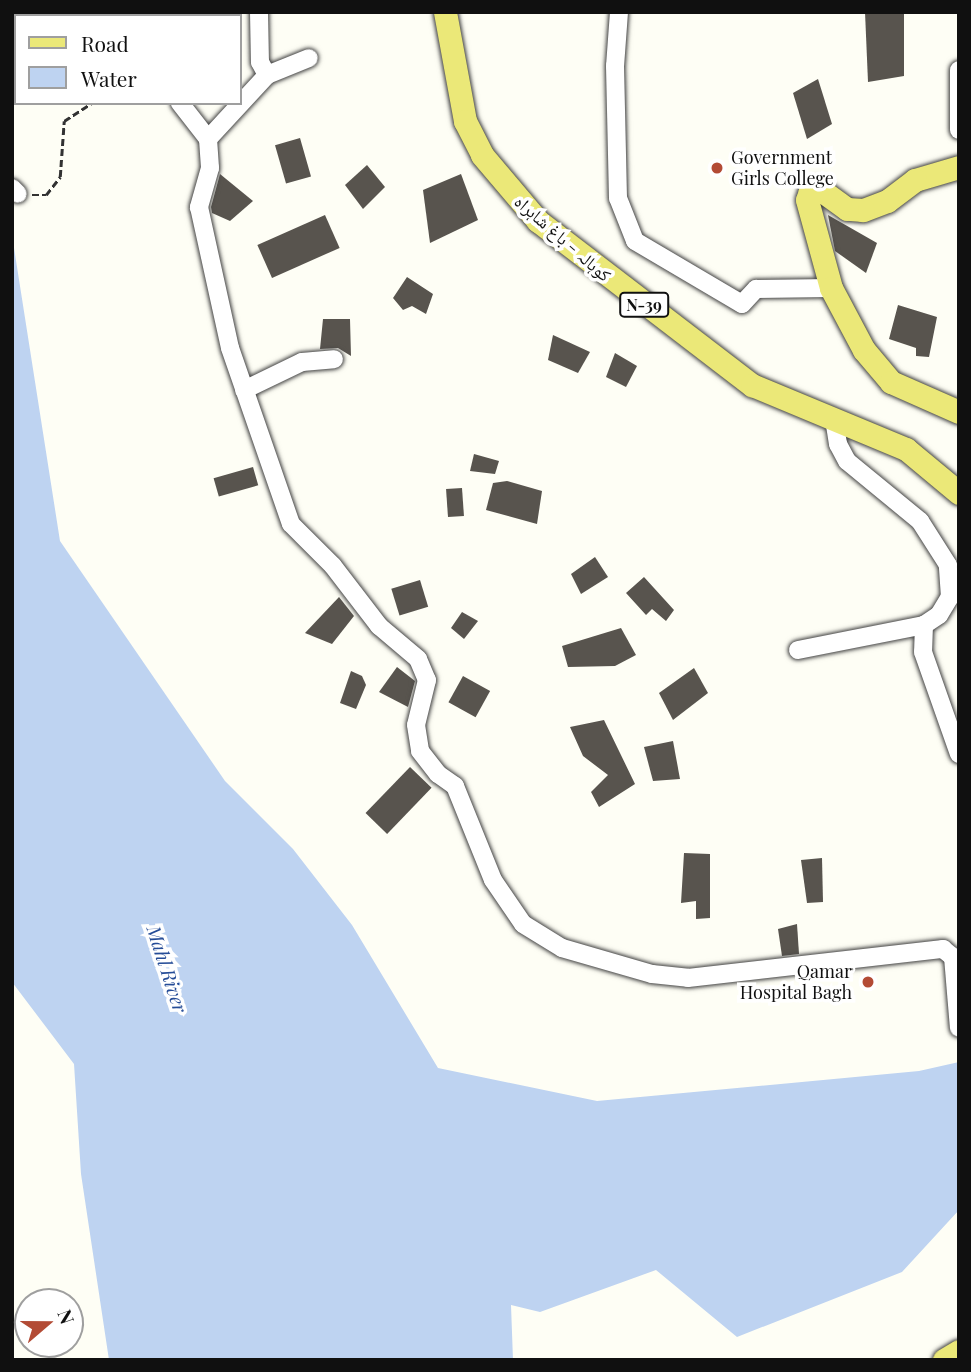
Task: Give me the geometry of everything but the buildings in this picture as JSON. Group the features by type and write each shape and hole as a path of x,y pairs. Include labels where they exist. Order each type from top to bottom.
{"main road":[{"name":"کوہالہ - باغ شاہراہ","path":"444,12 465,121 482,155 508,190 538,221 622,289 752,385 905,449 959,493"},
{"path":"959,167 915,180 887,201 863,210 847,209 818,188 810,191 807,200 831,288 864,350 891,382 959,412"},
{"path":"944,1360 959,1351"}],"street":[{"path":"259,12 260,62 267,75"},
{"path":"619,12 618,198 635,241 742,304 756,289 831,288"},
{"path":"242,102 267,75 309,58"},
{"path":"959,70 959,130"},
{"path":"182,105 208,139 211,168 199,207 244,390 291,524 333,566 379,626 418,659 427,680 416,725 420,751 438,775 455,786 493,880 523,924 562,948 652,974 688,978 943,949 953,957 959,1028"},
{"path":"208,139 239,105"},
{"path":"244,390 302,362 334,359"},
{"path":"798,650 924,625 939,615 950,597 948,565 920,521 847,461 838,444 834,420"},
{"path":"924,625 923,652 959,754"}],"path":[{"path":"15,191 46,195 60,177 64,121 89,105"}],"water":[{"name":"Mahl River","path":"12,235 60,541 225,781 293,849 352,925 438,1068 597,1101 919,1071 959,1062 959,1210 902,1272 737,1337 656,1270 540,1312 511,1305 513,1360 109,1360 81,1174 74,1064 12,982"}],"place":[{"name":"Government Girls College","path":"717,168"},
{"name":"Qamar Hospital Bagh","path":"868,982"}]}
